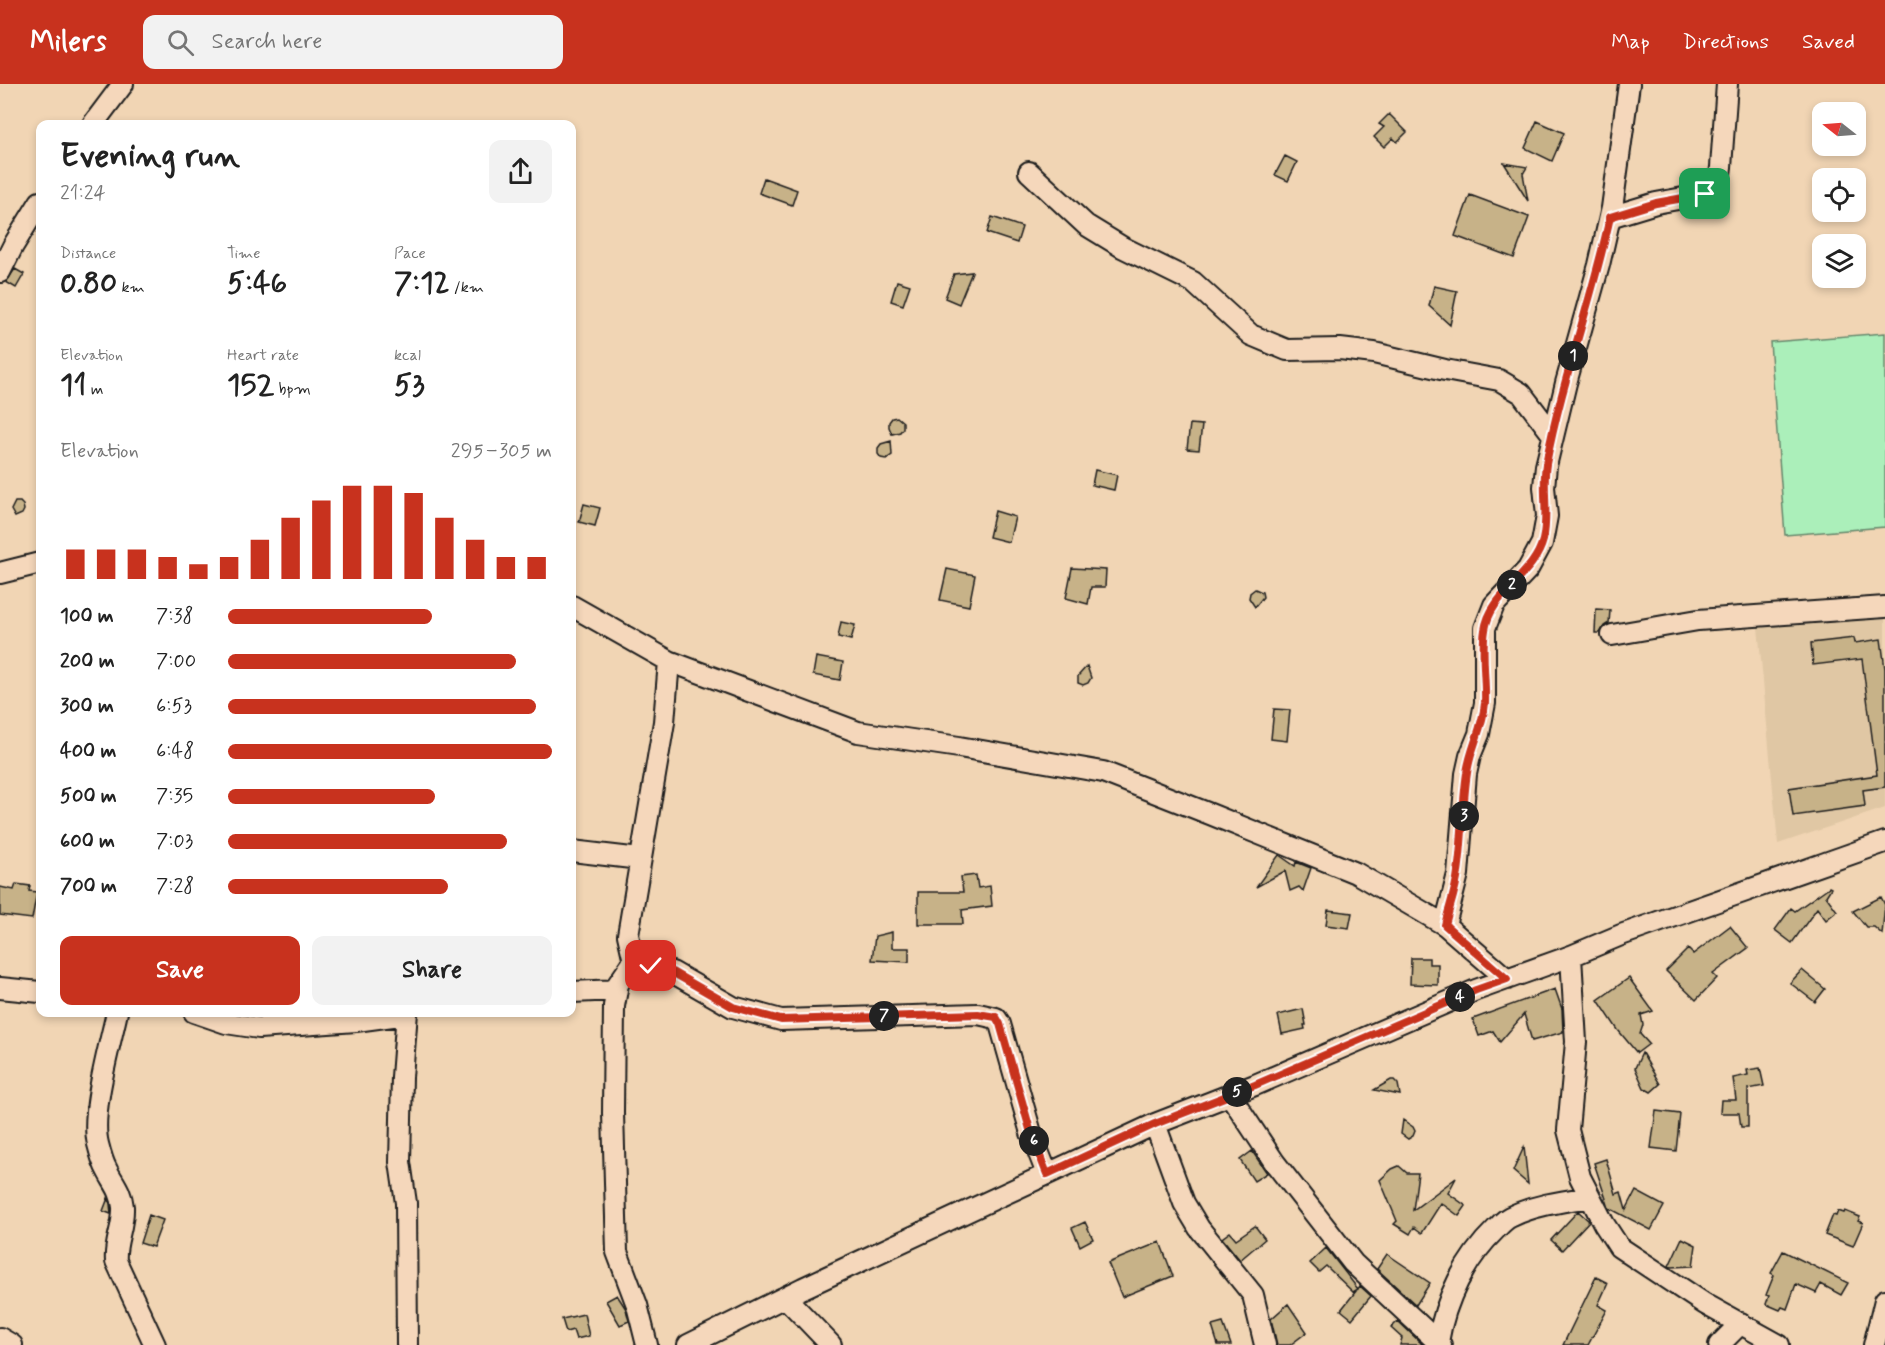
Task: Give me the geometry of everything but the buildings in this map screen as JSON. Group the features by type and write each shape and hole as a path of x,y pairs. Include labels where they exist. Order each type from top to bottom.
{"street":[{"path":"96,120 123,84"},
{"path":"1445,925 1458,874 1470,756 1479,734 1485,703 1485,628 1494,605 1528,569 1542,543 1547,516 1544,487 1546,466 1610,217 1629,84"},
{"path":"1610,217 1656,203 1705,194 1715,187 1719,182 1721,167 1726,84"},
{"path":"1029,172 1086,225 1122,247 1193,282 1251,335 1287,350 1340,349 1374,353 1499,380 1521,393 1553,435"},
{"path":"0,272 36,209"},
{"path":"0,573 36,564"},
{"path":"1612,635 1698,620 1885,607"},
{"path":"576,608 669,661 858,732 1103,772 1356,873 1445,925 1507,979"},
{"path":"647,1345 637,1305 617,1252 613,1113 615,1006 618,984 634,960 628,935 664,722 669,661"},
{"path":"688,1345 785,1297 1155,1124 1230,1095 1476,990 1571,956 1621,935 1885,842"},
{"path":"576,851 640,859"},
{"path":"1571,956 1576,1042 1568,1130 1580,1177 1604,1224 1619,1247 1705,1304 1779,1345"},
{"path":"634,960 672,972 733,1007 781,1020 978,1014 996,1017 1000,1024 1031,1133 1047,1174"},
{"path":"0,988 36,992"},
{"path":"576,992 617,990"},
{"path":"116,1017 98,1105 97,1141 106,1170 118,1186 123,1206 122,1224 115,1249 116,1262 155,1345"},
{"path":"209,1017 226,1023 259,1028 382,1017"},
{"path":"407,1017 402,1077 400,1162 406,1203 407,1345"},
{"path":"1230,1095 1275,1163 1353,1263 1440,1344"},
{"path":"1155,1124 1184,1203 1199,1228 1253,1295 1265,1345"},
{"path":"1440,1344 1446,1309 1458,1280 1483,1242 1499,1226 1508,1218 1531,1209 1590,1197"},
{"path":"785,1297 831,1345"},
{"path":"1874,1345 1885,1300"},
{"path":"1719,1345 1741,1323"},
{"path":"0,1338 12,1345"}],"shaded area":[{"path":"1885,615 1885,808 1778,844 1758,627"}],"green space":[{"path":"1885,333 1885,527 1785,535 1770,342"}],"route":[{"path":"651,966 672,972 733,1007 781,1020 978,1014 996,1017 1000,1024 1031,1133 1047,1174 1155,1124 1255,1085 1476,990 1507,979 1445,925 1458,874 1470,756 1479,734 1485,703 1485,628 1494,605 1528,569 1542,543 1547,516 1544,487 1546,466 1610,217 1656,203 1705,194"}]}
